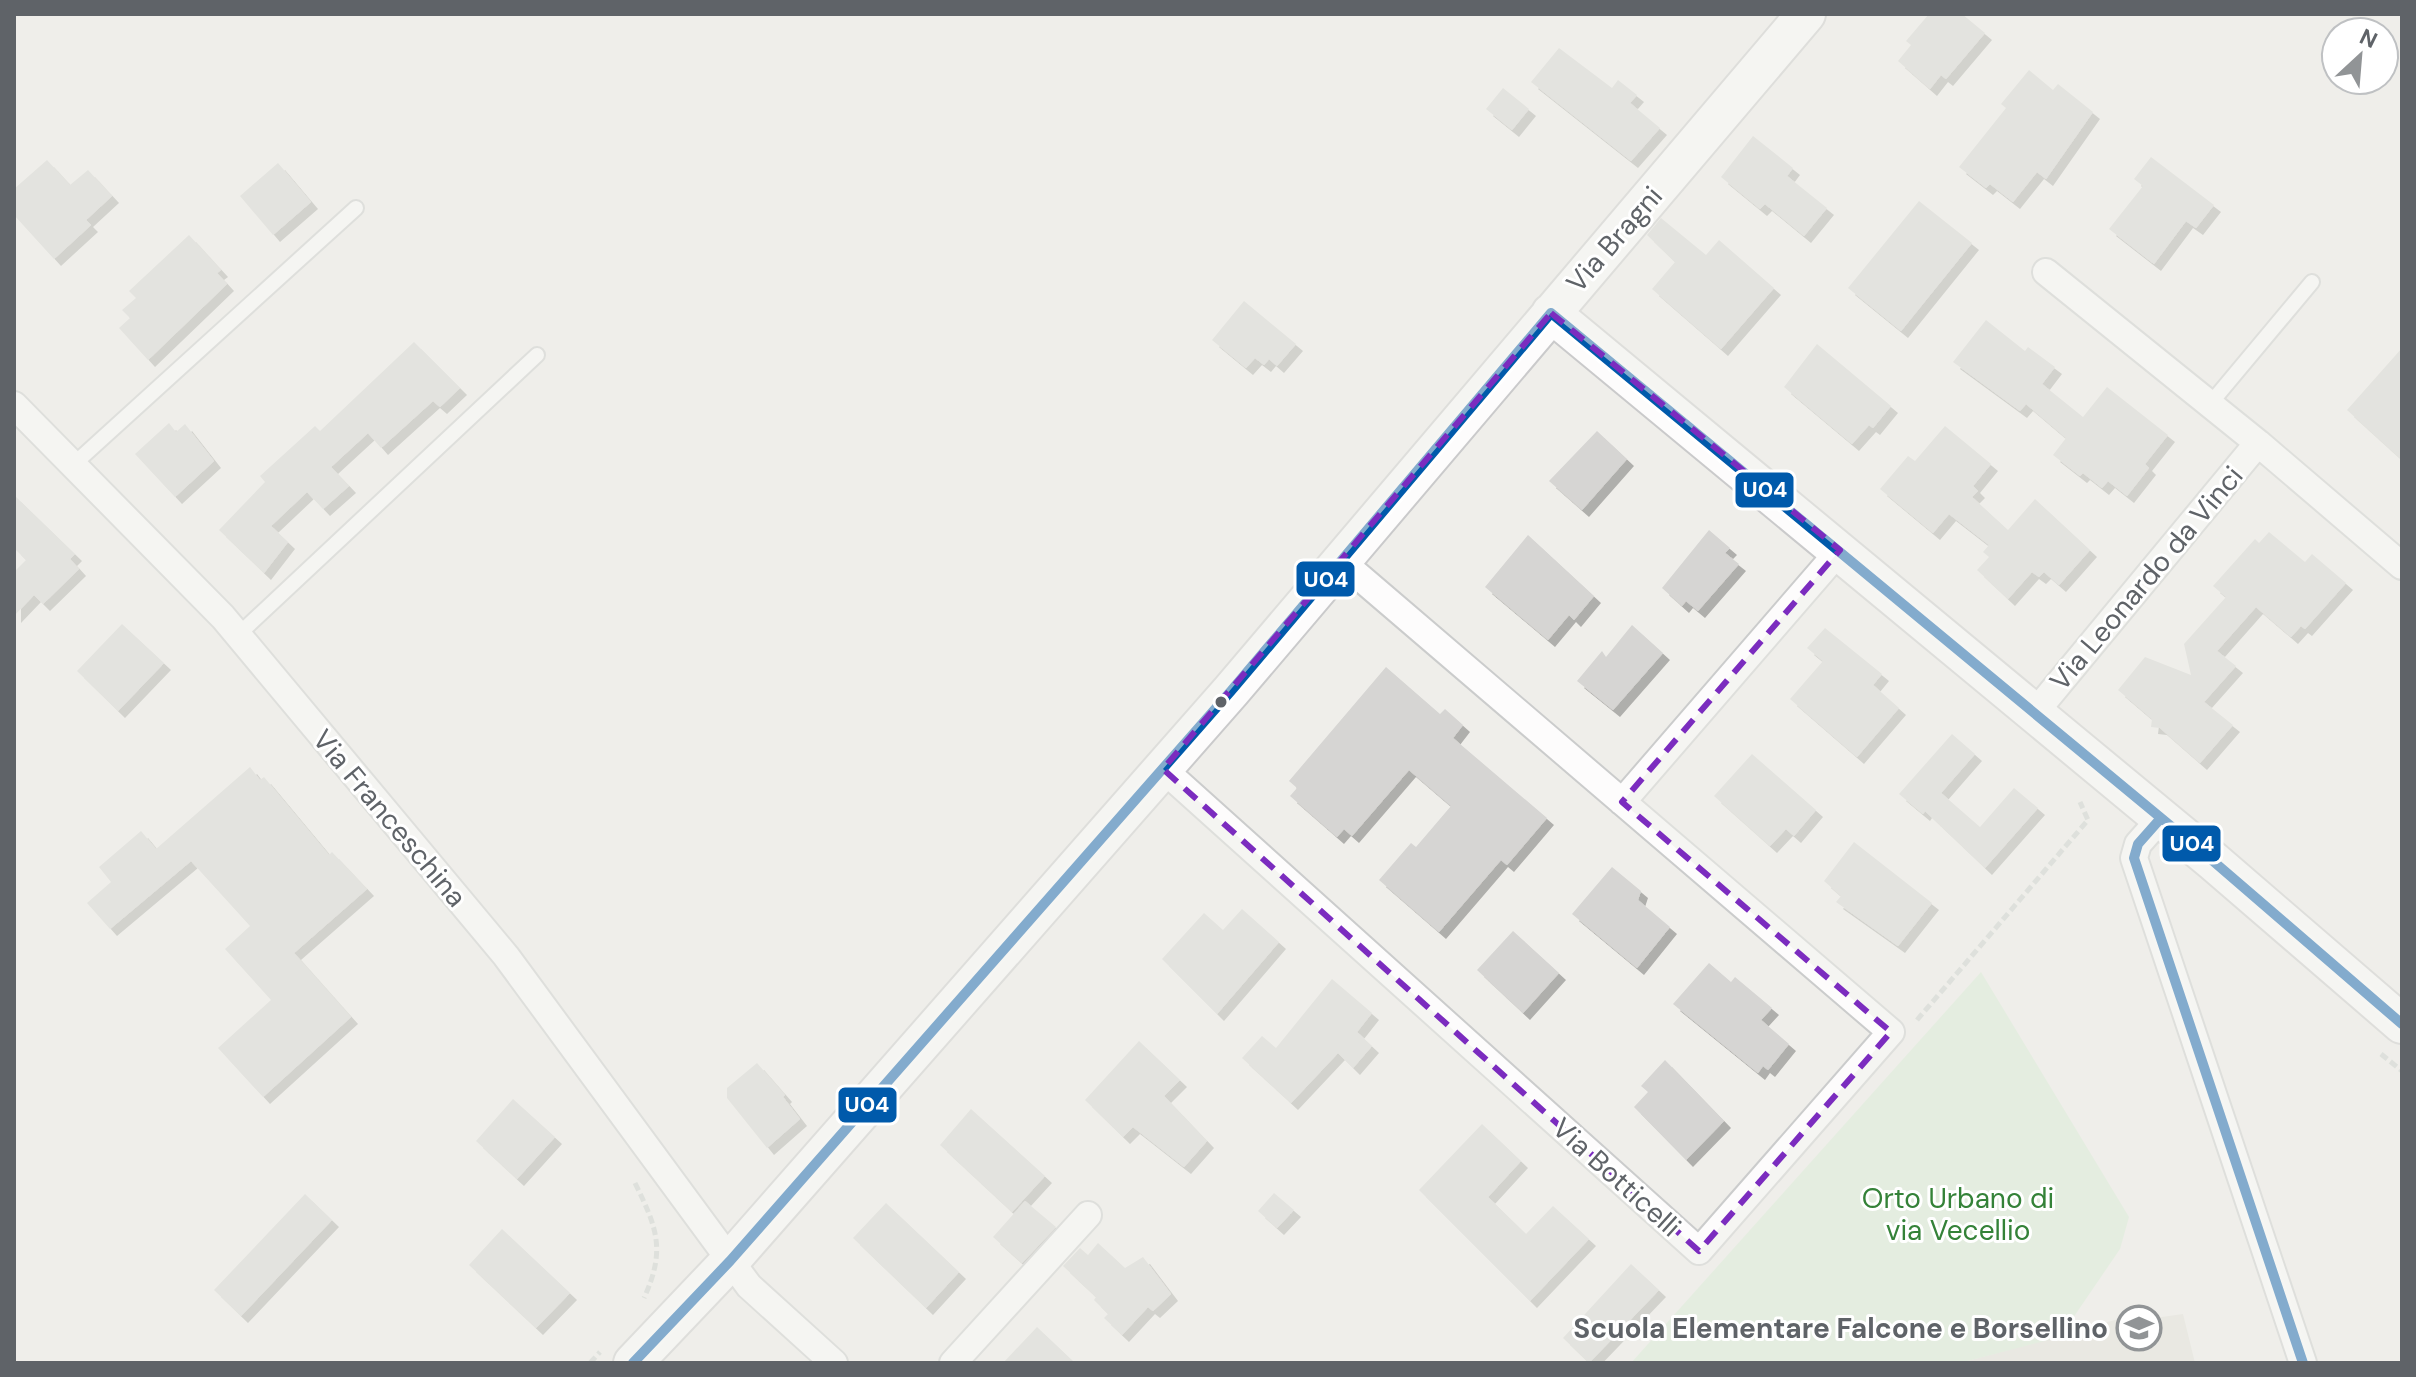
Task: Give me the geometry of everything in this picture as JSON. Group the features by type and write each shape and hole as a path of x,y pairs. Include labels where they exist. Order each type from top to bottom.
{"street":[{"name":"Via Bragni","path":"620,1354 730,1261 1163,769 1806,14"},
{"name":"Via Leonardo da Vinci","path":"2046,272 2258,443 2402,566"},
{"path":"1551,313 2161,818 2402,1024"},
{"name":"Via Franceschina","path":"14,405 238,635 506,956 730,1261"},
{"name":"Via Leonardo da Vinci","path":"2031,711 2042,704 2258,443"},
{"path":"1622,802 1840,550"},
{"path":"1341,561 1891,1032"},
{"name":"Via Botticelli","path":"1163,769 1699,1251 1891,1032"},
{"path":"2161,818 2138,844 2134,858 2303,1363"},
{"path":"953,1363 1088,1215"},
{"path":"730,1261 749,1286 834,1363"}],"lane":[{"path":"73,465 356,208"},
{"path":"2210,404 2312,282"},
{"path":"238,635 537,355"}],"path":[{"path":"1891,1032 1914,1023 2088,820 2080,802"},
{"path":"629,1171 657,1233 657,1269 641,1306"},
{"path":"590,1363 620,1354"}],"highlighted area":[{"path":"1551,313 1840,550 1622,802 1891,1032 1699,1251 1163,769"}],"shaded area":[{"name":"Scuola Elementare Falcone e Borsellino","path":"2151,1310 2155,1318 2183,1314 2195,1363 1960,1363"}],"green space":[{"name":"Orto Urbano di via Vecellio","path":"1981,972 2129,1217 2120,1249 2060,1337 1960,1363 1631,1363"}],"building":[{"path":"1929,14 1962,14 1985,33 1946,79 1941,75 1930,89 1898,61 1911,45 1906,41"},
{"path":"1559,48 1612,88 1618,80 1637,95 1630,103 1660,128 1631,161 1531,82"},
{"path":"2029,70 2053,90 2058,84 2093,112 2046,179 2037,172 2013,202 1990,184 1986,188 1959,167 2006,108 2001,104"},
{"path":"1503,88 1529,109 1512,130 1486,109"},
{"path":"1753,136 1793,168 1787,176 1827,208 1804,236 1765,204 1760,209 1721,177"},
{"path":"2151,157 2214,205 2196,228 2186,221 2154,264 2109,229 2143,186 2134,179"},
{"path":"47,160 70,185 88,170 112,196 86,220 91,225 54,259 14,215 14,189"},
{"path":"278,163 311,202 273,235 240,196"},
{"path":"1919,201 1972,243 1901,331 1848,288"},
{"path":"1661,218 1706,255 1719,240 1774,288 1721,349 1652,289 1675,262 1647,235"},
{"path":"189,235 221,270 217,273 227,284 148,360 119,328 130,318 122,310 136,298 129,291"},
{"path":"1244,301 1296,344 1277,366 1269,359 1264,365 1255,358 1246,368 1212,340"},
{"path":"1986,320 2025,351 2028,347 2055,367 2042,384 2083,417 2107,387 2168,435 2145,464 2149,468 2127,496 2108,481 2102,488 2083,473 2080,476 2053,455 2066,438 2026,404 2020,411 1953,362"},
{"path":"414,342 460,388 440,407 433,401 381,448 368,433 331,467 349,486 323,509 307,492 271,526 288,542 264,573 219,530 265,482 260,476 315,426 320,431"},
{"path":"1817,344 1891,406 1873,428 1869,425 1852,444 1784,387"},
{"path":"2402,348 2402,460 2347,410"},
{"path":"169,423 176,432 185,424 214,461 175,497 135,454"},
{"path":"1945,426 1991,464 1973,486 1978,491 1972,497 2008,530 2035,499 2090,550 2059,585 2044,572 2039,577 2032,572 2008,599 1977,570 1989,557 1983,552 1989,545 1949,514 1933,533 1880,489 1908,456 1915,461"},
{"path":"1597,431 1627,459 1582,510 1549,481"},
{"path":"14,495 75,554 70,559 79,569 43,604 34,595 14,616 14,572 26,560 14,548"},
{"path":"1709,530 1730,548 1725,553 1739,564 1698,611 1686,601 1682,606 1662,588"},
{"path":"2269,532 2305,562 2312,554 2346,583 2305,629 2301,626 2291,637 2256,607 2217,651 2236,666 2204,702 2233,725 2200,763 2160,728 2151,727 2152,719 2118,690 2145,657 2191,675 2184,644 2226,597 2213,586 2255,539 2259,543"},
{"path":"1528,535 1594,596 1574,620 1569,615 1548,640 1485,587"},
{"path":"122,624 164,663 118,711 77,671"},
{"path":"1632,625 1663,653 1613,710 1577,681 1602,651 1606,657"},
{"path":"1825,628 1882,674 1873,685 1899,708 1857,757 1790,699 1823,661 1807,648"},
{"path":"1386,667 1440,714 1445,709 1463,725 1453,738 1547,818 1507,865 1501,860 1439,932 1379,880 1411,843 1416,847 1451,806 1409,770 1352,836 1344,829 1337,837 1290,796 1297,788 1289,781"},
{"path":"1952,734 1975,754 1941,793 1980,827 2014,788 2038,808 1985,868 1925,811 1923,814 1899,794"},
{"path":"1752,754 1816,810 1794,836 1786,829 1770,846 1714,796"},
{"path":"250,767 260,780 264,777 329,855 332,852 367,889 294,953 351,1017 263,1097 218,1048 271,1000 225,949 250,926 191,861 110,929 87,903 111,882 99,867 141,831 156,849"},
{"path":"1854,842 1932,903 1898,946 1836,902 1841,896 1824,881"},
{"path":"1612,867 1641,891 1638,900 1670,927 1637,968 1572,914"},
{"path":"1242,909 1279,942 1217,1014 1162,959 1204,913 1223,930"},
{"path":"1513,931 1559,973 1523,1013 1477,970"},
{"path":"1709,963 1731,982 1735,977 1772,1008 1761,1020 1789,1044 1768,1070 1763,1066 1758,1073 1673,1004"},
{"path":"1332,979 1372,1013 1357,1032 1372,1046 1353,1068 1338,1053 1291,1103 1242,1058 1262,1036 1276,1048"},
{"path":"1139,1041 1180,1080 1164,1096 1207,1141 1184,1167 1133,1127 1123,1137 1085,1100"},
{"path":"1665,1060 1724,1121 1686,1160 1634,1107 1648,1092 1641,1086"},
{"path":"757,1063 785,1095 783,1097 800,1119 767,1148 727,1098 727,1088"},
{"path":"513,1099 555,1137 517,1179 476,1141"},
{"path":"971,1109 1045,1176 1012,1212 940,1145"},
{"path":"1482,1124 1521,1161 1488,1197 1526,1234 1553,1206 1589,1239 1530,1301 1419,1190"},
{"path":"1274,1193 1294,1210 1277,1228 1258,1211"},
{"path":"305,1194 332,1220 241,1316 214,1290"},
{"path":"1025,1201 1056,1227 1022,1263 993,1237"},
{"path":"886,1203 959,1272 926,1308 853,1238"},
{"path":"502,1229 570,1293 536,1328 469,1265"},
{"path":"1098,1243 1125,1268 1143,1257 1171,1294 1153,1311 1148,1307 1122,1335 1104,1318 1108,1314 1094,1300 1096,1297 1063,1266 1080,1248 1088,1255"},
{"path":"1631,1264 1659,1290 1589,1363 1563,1338"},
{"path":"1037,1327 1075,1363 1003,1363"}],"transit line":[{"name":"U04","path":"1551,313 2213,861 2402,1024"},
{"name":"U04","path":"633,1363 730,1261 1231,691 1551,313"},
{"name":"U04","path":"2161,818 2138,844 2134,858 2303,1363"}],"place":[{"name":"Scuola Elementare Falcone e Borsellino","path":"2139,1328"}]}
